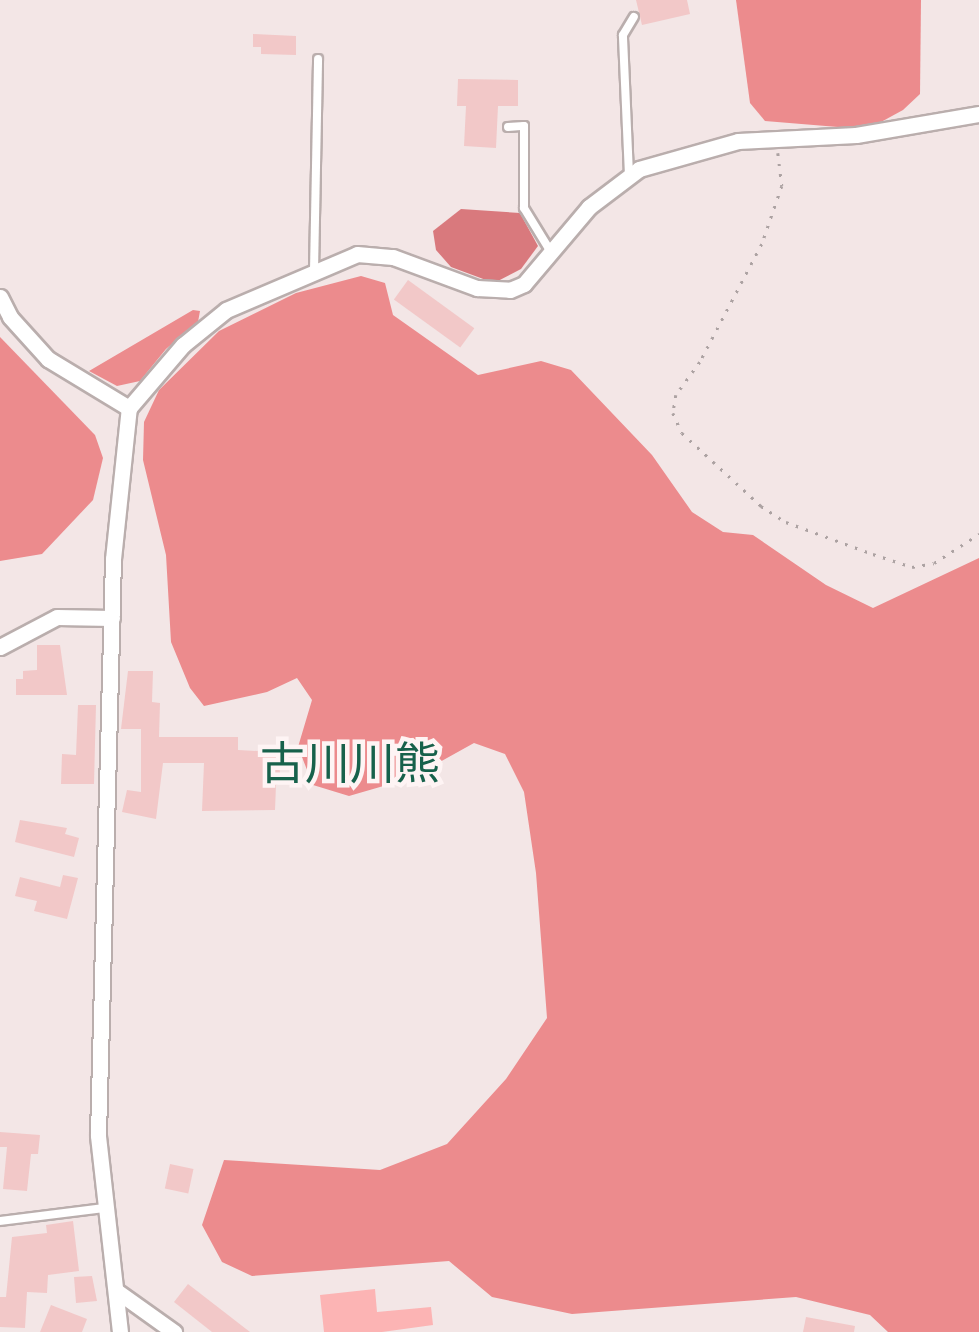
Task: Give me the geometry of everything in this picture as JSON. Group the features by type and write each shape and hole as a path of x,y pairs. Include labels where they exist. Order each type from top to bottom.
{"street":[{"path":"120,1332 98,1135 112,618 120,480 130,408 182,345 226,310 357,254 379,253 493,292 524,284 590,206 629,175 692,150 773,137 856,135 979,114"},
{"path":"0,297 10,317 48,359 130,408"},
{"path":"0,647 57,618 112,618"},
{"path":"118,1292 174,1332"}],"lane":[{"path":"629,175 623,35 634,17"},
{"path":"314,271 318,59"},
{"path":"508,126 524,126 524,208 551,252"},
{"path":"0,1221 104,1208"}],"path":[{"path":"773,137 782,186 762,244 700,362 676,395 672,413 682,433 761,506 786,522 912,567 934,562 979,534"}],"shaded area":[{"path":"736,0 921,0 920,94 903,110 881,122 850,128 765,121 750,103"},
{"path":"461,209 520,213 538,246 521,269 494,283 451,267 436,250 433,231"},
{"path":"361,276 385,283 393,315 478,375 541,361 571,370 652,455 692,512 723,532 753,535 826,585 873,608 979,558 979,1332 888,1332 870,1315 796,1297 572,1314 492,1297 449,1261 252,1276 222,1262 202,1225 224,1160 380,1170 447,1144 506,1079 547,1018 536,873 524,792 505,754 474,743 411,778 349,796 313,785 298,747 312,700 297,678 267,692 204,706 190,688 171,642 166,555 143,460 144,422 159,390 219,331 296,293"},
{"path":"193,310 200,311 198,322 166,349 140,381 117,386 89,371"},
{"path":"0,337 95,435 103,458 93,500 42,554 0,561"},
{"path":"375,1289 377,1312 431,1307 433,1325 382,1332 324,1332 320,1295"}],"building":[{"path":"636,0 687,0 690,14 642,25"},
{"path":"253,34 296,36 296,55 261,54 261,47 253,47"},
{"path":"458,79 518,80 518,106 498,106 496,148 464,146 466,106 457,106"},
{"path":"408,280 474,328 460,348 394,299"},
{"path":"37,645 60,645 67,695 16,695 16,679 23,679 23,671 37,670"},
{"path":"128,671 153,671 152,702 160,703 159,737 238,737 238,750 278,752 281,783 276,785 275,810 202,811 204,763 163,763 156,819 122,812 127,790 141,792 141,729 121,729"},
{"path":"78,705 96,705 94,784 61,784 62,754 76,755"},
{"path":"20,820 67,828 65,834 79,838 74,857 15,842"},
{"path":"63,875 78,878 67,919 34,911 37,901 15,896 20,877 60,887"},
{"path":"0,1132 40,1135 38,1154 31,1154 27,1191 3,1189 7,1147 0,1147"},
{"path":"170,1164 193,1169 188,1193 165,1188"},
{"path":"73,1221 79,1271 48,1275 47,1293 27,1292 25,1328 0,1327 0,1297 6,1297 12,1237 47,1233 46,1225"},
{"path":"92,1276 97,1301 76,1303 74,1277"},
{"path":"188,1284 250,1332 212,1332 174,1302"},
{"path":"51,1305 87,1319 82,1332 40,1332"},
{"path":"806,1317 855,1326 854,1332 803,1332"}],"district":[{"name":"古川川熊","path":"350,764"}]}
